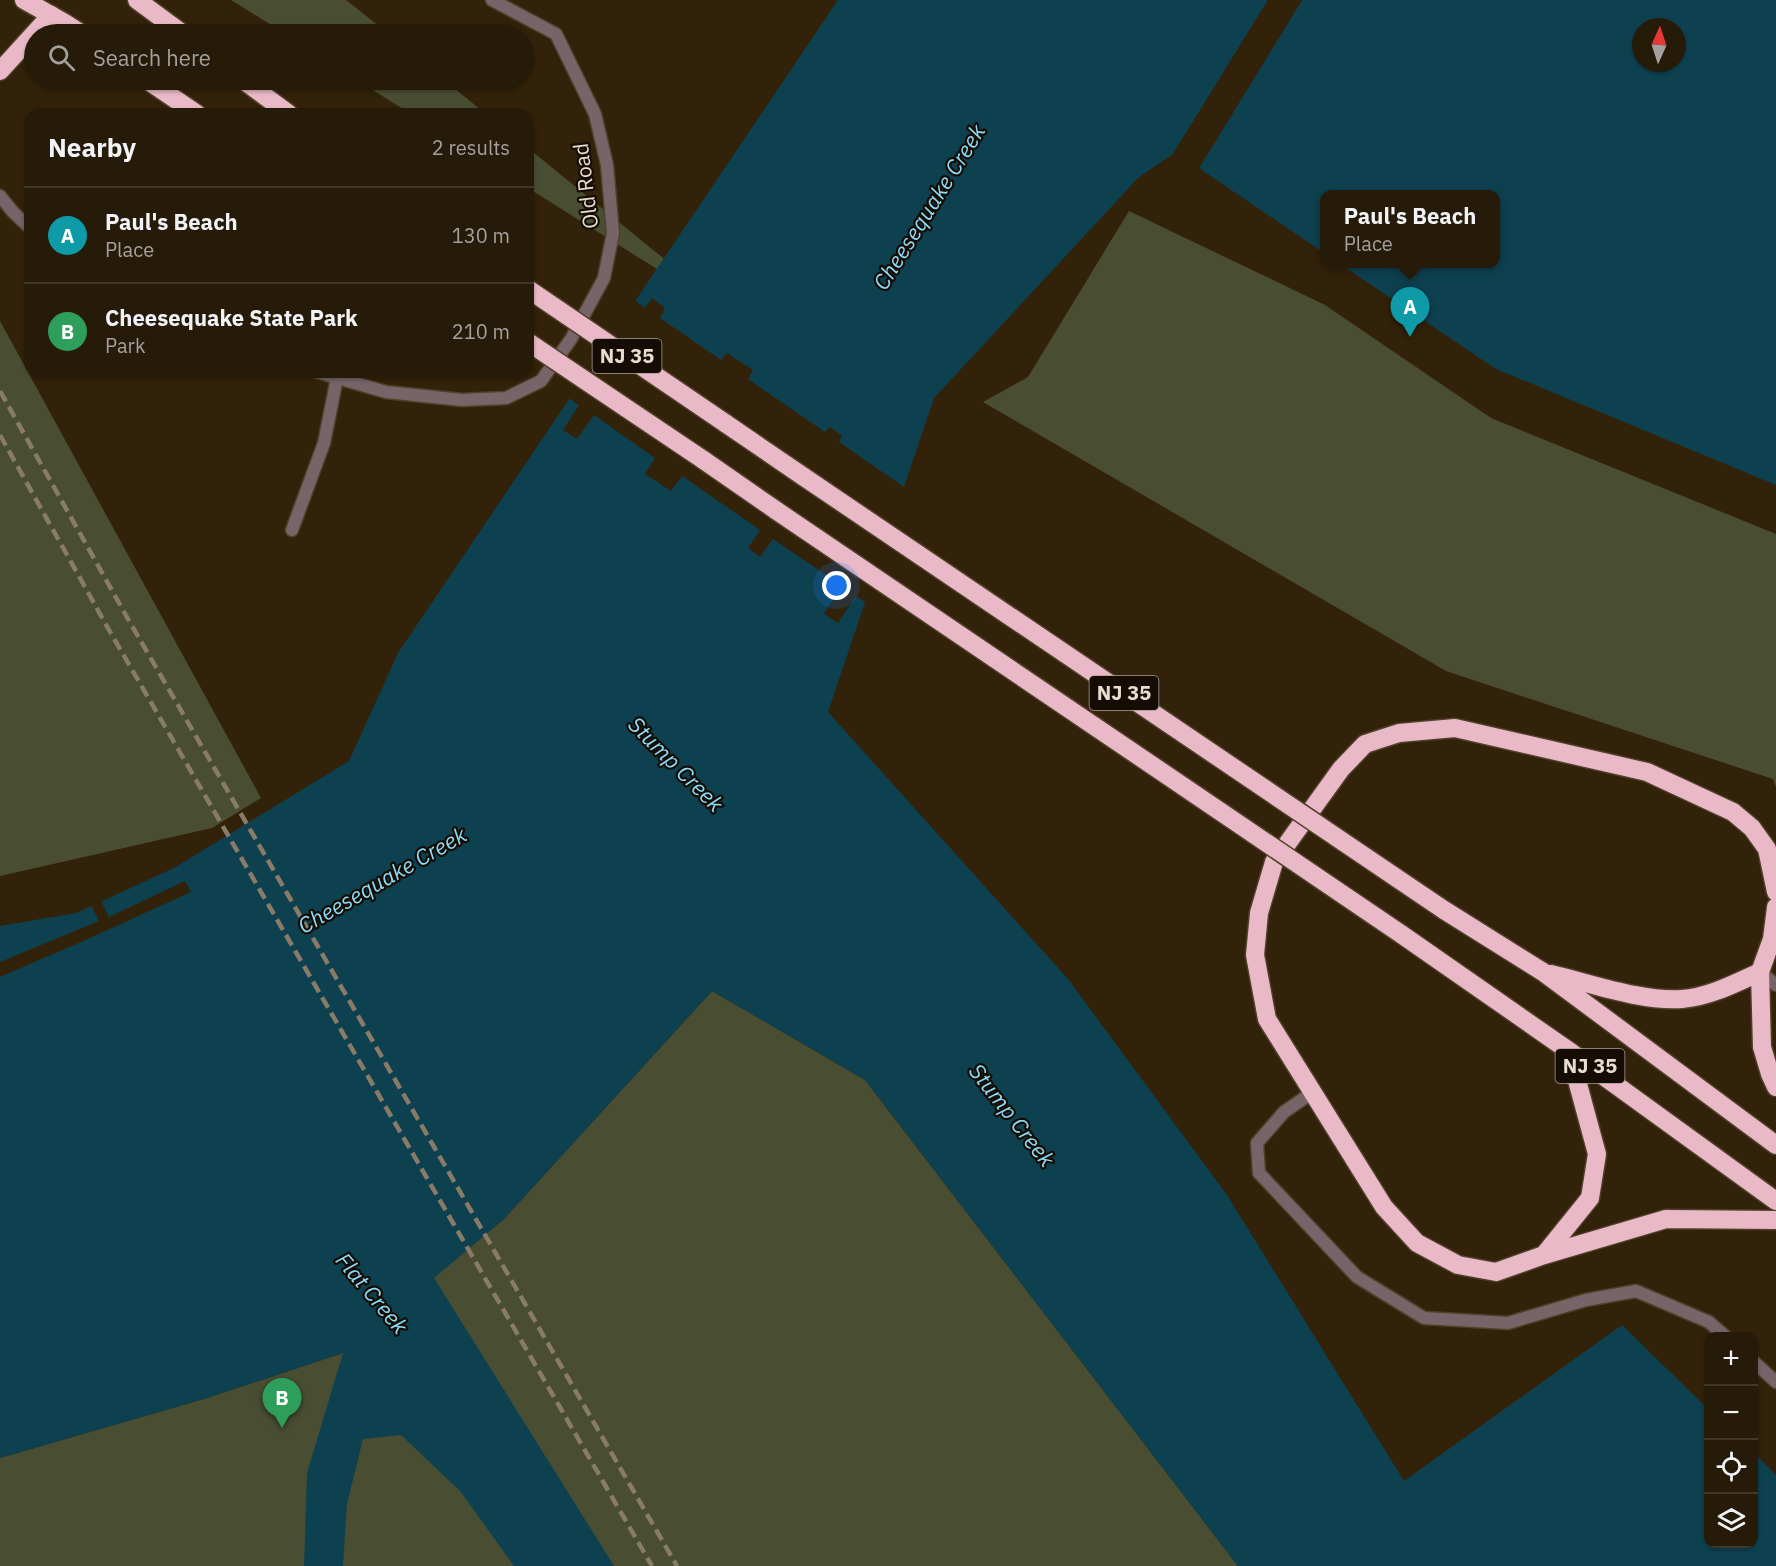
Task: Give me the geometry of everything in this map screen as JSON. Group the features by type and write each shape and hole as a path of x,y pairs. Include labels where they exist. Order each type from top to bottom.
{"highway":[{"path":"24,0 66,24"},
{"path":"137,0 169,24"},
{"path":"43,24 51,15"},
{"path":"0,71 24,45"},
{"path":"162,90 188,108"},
{"path":"257,90 282,108"},
{"name":"NJ 35","path":"534,293 1444,910 1543,972 1776,1145"},
{"name":"NJ 35","path":"534,346 1401,934 1569,1051 1776,1201"},
{"path":"1776,892 1767,849 1752,828 1733,812 1647,772 1455,728 1400,733 1365,744 1341,769 1274,862 1259,913 1255,956 1267,1019 1384,1207 1417,1243 1458,1265 1496,1272 1544,1255 1666,1219 1776,1220"},
{"path":"1776,907 1772,939 1760,972 1762,1047 1776,1087"},
{"path":"1543,972 1643,996 1682,999 1722,990 1760,972"},
{"path":"1544,1255 1590,1198 1596,1154 1569,1051"}],"street":[{"name":"Old Road","path":"337,378 386,392 462,400 506,398 541,381 571,339 604,278 613,233 608,165 595,114 556,34 492,0"},
{"path":"0,196 24,222"},
{"path":"292,530 324,443 337,378"},
{"path":"1760,972 1776,985"},
{"path":"1313,1092 1284,1112 1257,1143 1259,1173 1357,1277 1424,1318 1508,1323 1586,1300 1636,1291 1709,1322 1720,1332"},
{"path":"1758,1366 1776,1382"}],"green space":[{"path":"231,0 346,0 376,24 270,24"},
{"path":"373,90 456,90 479,108 401,108"},
{"path":"534,153 690,280 684,286 534,192"},
{"path":"1129,211 1325,305 1491,418 1776,534 1776,787 1773,779 1446,671 983,402 1028,377"},
{"path":"0,321 24,365 24,378 31,378 261,798 212,828 0,876"},
{"path":"712,991 865,1080 1238,1566 0,1566 0,1458 207,1398 343,1353 504,1219"}],"water":[{"path":"838,0 1268,0 1173,154 1138,178 934,398 828,712 1068,979 1227,1195 1404,1481 1622,1325 1704,1405 1704,1548 1758,1548 1758,1457 1776,1475 1776,1566 1238,1566 865,1080 712,991 504,1219 434,1278 614,1566 514,1566 460,1491 401,1435 363,1439 347,1504 343,1566 304,1566 307,1473 343,1353 207,1398 0,1458 0,926 76,913 174,868 349,761 398,653"},
{"path":"1302,0 1776,0 1776,485 1496,369 1346,268 1500,268 1500,190 1320,190 1320,250 1199,168"}],"pier":[{"path":"1268,0 1271,0 1176,155 1173,154"},
{"path":"1299,0 1302,0 1199,168 1196,166"},
{"path":"652,298 665,308 660,318 721,360 727,353 753,370 748,379 825,432 830,427 842,436 839,442 907,489 868,604 856,596 838,623 824,614 842,586 773,539 760,557 748,548 760,530 682,476 671,491 645,474 655,458 594,415 577,439 563,430 579,405 567,397 633,299 645,308"},
{"path":"185,881 191,892 0,977 0,962 99,921 90,903 100,899 109,917"}],"railway":[{"path":"0,391 128,619 677,1566"},
{"path":"0,435 109,630 652,1566"}],"place":[{"name":"Paul's Beach","path":"1410,337"},
{"name":"Cheesequake State Park","path":"282,1428"}],"water label":[{"name":"Cheesequake Creek","path":"929,207"},
{"name":"Stump Creek","path":"676,764"},
{"name":"Cheesequake Creek","path":"382,880"},
{"name":"Stump Creek","path":"1012,1115"},
{"name":"Flat Creek","path":"372,1293"}]}
